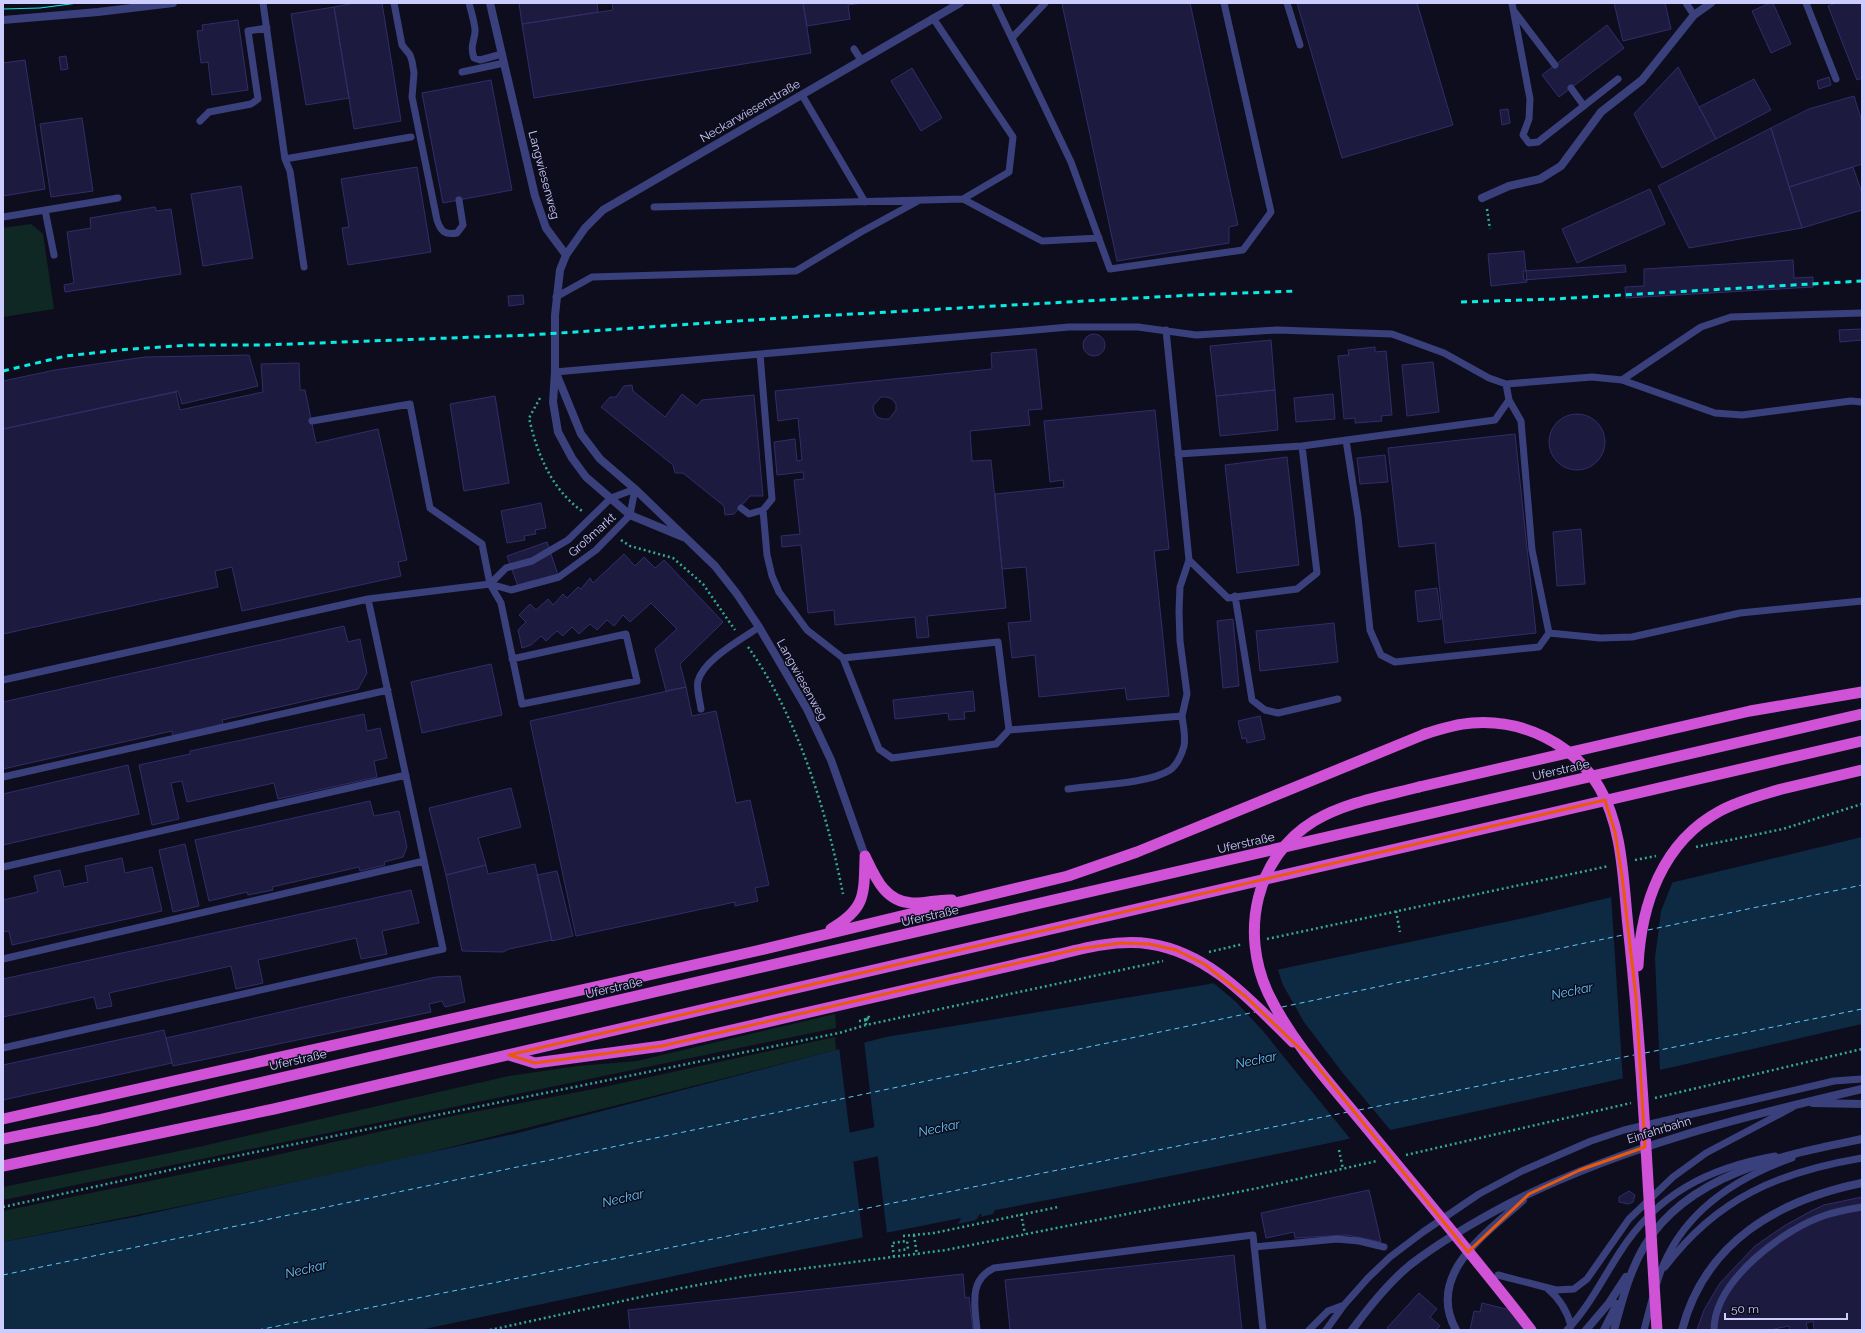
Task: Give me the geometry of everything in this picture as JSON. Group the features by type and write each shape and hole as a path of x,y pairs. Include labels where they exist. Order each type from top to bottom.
{"highway":[{"path":"1531,1330 1313,1061 1279,1014 1259,970 1255,947 1254,918 1256,903 1266,875 1280,852 1302,830 1315,821 1340,809 1369,799 1750,711 1862,692"},
{"name":"Uferstraße","path":"3,1139 106,1118 1099,891 1862,714"},
{"path":"3,1119 290,1056 971,900 1068,876 1137,852 1425,734 1470,723 1482,722 1511,725 1547,737 1576,758 1599,787 1609,808 1615,832 1620,861 1636,997 1657,1330"},
{"path":"3,1166 274,1109 1862,741"},
{"path":"1636,997 1643,921 1650,894 1663,867 1680,843 1696,827 1719,812 1742,801 1778,790 1862,770"},
{"path":"865,856 878,882 892,897 913,904 938,899 971,900"},
{"path":"823,934 848,919 858,908 862,897 865,856"},
{"path":"509,1055 535,1064 662,1046 1078,950 1121,943 1149,944 1176,950 1204,964 1227,980 1313,1061"}],"street":[{"path":"3,20 98,12 173,3"},
{"name":"Langwiesenweg","path":"490,3 537,203 546,228 566,255 560,270 556,297 553,402 558,432 572,458 586,477 630,515 683,537"},
{"name":"Neckarwiesenstraße","path":"566,255 585,228 603,210 960,3"},
{"path":"1482,198 1491,193 1540,179 1561,166 1601,112 1642,80 1694,15 1711,3"},
{"name":"Langwiesenweg","path":"555,372 581,434 600,459 635,489 683,537 715,566 737,594 759,627 807,709 831,760 865,856"},
{"name":"Einfahrbahn","path":"1352,1330 1371,1304 1410,1266 1482,1218 1529,1194 1614,1157 1742,1117 1862,1089"},
{"name":"Einfahrbahn","path":"1800,1103 1862,1104"},
{"path":"1586,1330 1609,1303 1658,1228 1698,1193 1718,1181 1740,1171 1820,1148 1862,1139"},
{"path":"1682,1330 1695,1292 1706,1275 1720,1258 1753,1227 1770,1216 1813,1195 1862,1183"},
{"name":"Einfahrbahn","path":"1456,1330 1449,1314 1447,1300 1449,1284 1455,1268 1466,1254 1529,1194"},
{"path":"1604,1330 1626,1288 1636,1263"},
{"path":"1614,1330 1626,1288"}],"lane":[{"path":"263,3 285,159 290,171 304,267"},
{"path":"394,3 402,45 410,55 412,61 414,73 412,97 437,220 441,231 446,233 457,233 463,225 459,200"},
{"path":"469,3 476,30 472,46 474,58 480,60 503,59"},
{"path":"995,3 1071,162 1110,269 1243,250 1271,212 1224,3"},
{"path":"1012,38 1045,3"},
{"path":"1287,3 1300,45"},
{"path":"1686,3 1694,15"},
{"path":"1806,3 1836,79"},
{"path":"1513,6 1555,65"},
{"path":"1513,6 1530,99 1529,119 1523,135 1530,143 1538,142 1618,79"},
{"path":"654,207 963,199 1009,172 1013,137 933,18"},
{"path":"200,122 209,112 251,104 258,98 248,31 267,28"},
{"path":"854,49 862,60"},
{"path":"462,72 503,59"},
{"path":"1571,88 1584,106"},
{"path":"802,95 865,202"},
{"path":"285,159 411,137"},
{"path":"3,217 118,198"},
{"path":"963,199 1042,241 1099,238"},
{"path":"556,297 592,277 796,271 861,232 920,200"},
{"path":"46,210 54,255"},
{"path":"1622,380 1701,327 1731,317 1862,313"},
{"path":"555,372 1069,327 1138,326 1196,335 1277,330 1392,334 1444,353 1489,378 1506,384 1592,377 1622,380 1715,413 1742,415 1851,401 1862,402"},
{"path":"1068,789 1145,779 1161,775 1172,769 1179,760 1184,746 1182,716 1187,694 1180,641 1179,611 1180,587 1189,560 1166,330"},
{"path":"741,508 750,514 763,510 772,499 760,354"},
{"path":"1346,440 1358,517 1370,630 1381,655 1395,662 1539,647 1549,632 1532,550 1520,421 1509,400 1506,384"},
{"path":"1178,454 1302,446 1495,420 1509,400"},
{"path":"312,421 410,404 430,508 482,544 490,584 501,604 512,659 522,704 637,681 626,634 512,659"},
{"path":"1189,560 1228,598 1297,589 1317,572 1302,446"},
{"name":"Großmarkt","path":"635,489 630,515 596,550 559,577 511,590 490,584 506,568 532,561 568,540 611,498 635,489"},
{"path":"763,510 767,555 772,576 779,592 807,630 843,658 879,749 892,758 996,744 1009,730 1182,716"},
{"path":"3,680 368,599 490,584"},
{"path":"1235,596 1252,700 1265,710 1278,713 1338,699"},
{"path":"3,1048 443,949 368,599"},
{"path":"1549,632 1600,638 1632,637 1740,613 1862,601"},
{"path":"701,709 697,682 703,670 716,657 759,627"},
{"path":"843,658 998,642 1009,730"},
{"path":"3,777 388,690"},
{"path":"3,867 406,775"},
{"path":"3,959 424,861"},
{"path":"1326,1330 1344,1305 1368,1278 1390,1257 1428,1228 1479,1194 1557,1155 1624,1130 1834,1081 1862,1079"},
{"path":"1498,1275 1548,1289 1565,1291 1574,1289 1582,1284 1629,1219 1673,1177 1706,1153 1800,1103"},
{"path":"1569,1328 1592,1298 1628,1240 1654,1210 1670,1197 1687,1186 1728,1167 1820,1148"},
{"path":"1644,1330 1659,1275 1674,1241 1685,1227 1714,1198 1753,1174 1820,1148"},
{"path":"1659,1275 1695,1231 1710,1218 1749,1192 1795,1174 1827,1164 1862,1158"},
{"path":"1714,1330 1716,1315 1727,1290 1748,1266 1762,1254 1794,1230 1816,1219 1833,1213 1862,1207"},
{"path":"977,1330 974,1297 976,1284 983,1274 994,1268 1253,1235 1264,1330"},
{"path":"1254,1247 1337,1239 1359,1241 1384,1247"},
{"path":"1548,1289 1558,1299 1564,1308 1569,1328"},
{"path":"1309,1330 1328,1311 1344,1305"}],"path":[{"path":"1490,229 1487,209 1491,193"},
{"path":"544,392 528,418 535,443 546,469 558,488 571,503"},
{"path":"630,546 673,558 703,584 731,624"},
{"path":"755,657 790,719 830,835 843,894"},
{"path":"1690,848 1783,828 1862,804"},
{"path":"1628,862 1659,855"},
{"path":"1265,940 1613,865"},
{"path":"1396,912 1400,932"},
{"path":"1203,953 1249,943"},
{"path":"3,1207 202,1163 839,1033 866,1025 1164,961"},
{"path":"859,1021 867,1019 866,1025"},
{"path":"1651,1099 1862,1050"},
{"path":"1401,1156 1635,1102"},
{"path":"1339,1150 1344,1169"},
{"path":"490,1330 689,1286 746,1276 917,1254 1025,1234 1380,1161"},
{"path":"903,1236 934,1233 1058,1207"},
{"path":"1021,1214 1025,1234"},
{"path":"914,1234 917,1254"},
{"path":"894,1258 892,1243 907,1241 908,1249 896,1251"}],"highlighted area":[{"path":"1605,800 1615,832 1622,876 1636,997 1645,1147 1580,1170 1529,1194 1468,1252 1313,1061 1246,997 1204,964 1176,950 1149,944 1121,943 1078,949 662,1046 535,1063 509,1055"}],"green space":[{"path":"31,224 43,234 54,309 3,317 3,228"},
{"path":"835,1014 836,1028 3,1200 3,1187 194,1148 509,1076 578,1066 637,1061"},
{"path":"835,1037 836,1050 411,1157 3,1242 3,1211 272,1156 427,1121 599,1088"}],"water":[{"path":"1862,837 1862,1024 1538,1098 1321,1145 995,1210 993,1214 980,1217 982,1214 980,1214 976,1220 958,1224 961,1218 740,1262 420,1330 3,1330 3,1242 139,1216 514,1134 886,1037 1204,985 1524,918","holes":["877,1139 878,1148 876,1151 856,1153 850,1148 855,1140"]}],"pier":[{"path":"1673,881 1661,911 1655,958 1660,1072 1623,1081 1611,895"},
{"path":"1277,967 1283,985 1304,1022 1342,1072 1392,1132 1352,1141 1263,1031 1236,1002 1211,981"},
{"path":"864,1041 887,1234 863,1239 839,1047","holes":["874,1140 875,1149 857,1151 852,1148 856,1142"]}],"building":[{"path":"355,3 382,3 401,121 354,129 334,7"},
{"path":"519,3 597,3 598,12 522,24"},
{"path":"612,3 803,3 811,53 534,98 522,24 613,10"},
{"path":"803,3 862,3 848,5 850,19 807,26"},
{"path":"1190,3 1238,225 1229,227 1229,243 1117,261 1062,4"},
{"path":"1297,3 1417,3 1453,125 1342,158"},
{"path":"1614,3 1665,3 1671,29 1623,41"},
{"path":"1773,3 1791,44 1771,53 1752,11"},
{"path":"1836,3 1862,3 1862,78 1857,80 1828,6"},
{"path":"334,7 349,98 306,105 291,14"},
{"path":"238,20 248,90 212,95 208,62 201,63 197,31 203,30 202,25"},
{"path":"1607,25 1624,48 1559,97 1542,75"},
{"path":"66,56 68,69 61,70 59,57"},
{"path":"25,60 45,189 3,196 3,63"},
{"path":"1678,67 1716,139 1662,168 1634,114"},
{"path":"912,68 942,118 921,131 891,81"},
{"path":"1829,77 1831,85 1819,89 1817,81"},
{"path":"1754,79 1771,110 1716,139 1699,107"},
{"path":"491,80 512,190 443,203 422,93"},
{"path":"1854,96 1862,122 1862,164 1789,187 1771,128 1809,109"},
{"path":"1508,109 1510,123 1502,125 1500,110"},
{"path":"82,118 93,191 51,197 40,124"},
{"path":"1771,128 1802,228 1689,248 1658,186"},
{"path":"417,167 431,252 348,265 342,228 349,227 341,179"},
{"path":"1853,167 1862,193 1862,210 1802,228 1789,187"},
{"path":"241,186 253,258 203,266 191,194"},
{"path":"1650,189 1665,224 1577,263 1562,229"},
{"path":"155,207 156,211 171,209 181,274 65,292 64,285 74,283 67,232 91,228 90,218"},
{"path":"1524,251 1527,282 1491,286 1488,254"},
{"path":"1793,260 1794,278 1813,277 1813,287 1626,298 1625,287 1644,286 1644,269"},
{"path":"1625,265 1626,272 1524,280 1523,271"},
{"path":"523,295 524,304 509,306 508,296"},
{"path":"1862,329 1862,340 1840,342 1839,330"},
{"path":"1094,334 1102,337 1105,345 1102,353 1094,356 1086,353 1083,345 1086,337"},
{"path":"1271,340 1275,390 1216,396 1210,346"},
{"path":"1375,347 1375,352 1386,351 1392,415 1381,416 1382,421 1355,423 1355,418 1344,419 1338,356 1349,355 1348,350"},
{"path":"1036,349 1042,409 1028,410 1030,425 970,431 972,461 991,460 1006,608 927,616 929,637 917,638 915,617 835,625 834,610 808,613 801,545 782,547 781,536 800,534 794,480 804,479 803,472 777,475 774,442 795,439 797,461 802,460 798,418 778,421 775,391 992,369 991,353","holes":["881,397 892,399 896,404 896,410 889,419 883,419 877,417 873,406"]},
{"path":"249,355 258,386 182,404 178,391 3,429 3,381 55,370 145,357"},
{"path":"1433,362 1439,412 1407,416 1402,365"},
{"path":"299,363 300,390 305,390 316,443 378,429 407,560 398,562 401,576 242,611 232,567 215,571 218,587 3,634 3,429 176,392 180,410 263,392 261,364"},
{"path":"632,385 633,391 665,417 682,394 697,406 702,400 754,395 763,496 750,496 734,514 725,515 724,506 683,473 675,473 673,465 601,407 610,397 616,397 624,386"},
{"path":"1275,390 1278,430 1220,436 1216,396"},
{"path":"1333,394 1335,419 1296,422 1294,398"},
{"path":"495,396 509,483 464,491 450,404"},
{"path":"1155,410 1169,549 1154,551 1169,696 1127,700 1125,688 1039,697 1035,655 1012,658 1008,623 1031,621 1026,567 1002,569 995,494 1064,487 1063,480 1050,482 1044,421"},
{"path":"1571,414 1583,414 1593,418 1601,426 1605,436 1605,448 1601,458 1593,466 1583,470 1571,470 1561,466 1553,458 1549,448 1549,436 1553,426 1561,418"},
{"path":"1515,434 1536,633 1445,643 1435,543 1399,547 1388,448"},
{"path":"1385,455 1388,482 1360,484 1357,458"},
{"path":"1287,457 1299,565 1237,573 1225,465"},
{"path":"541,503 546,528 535,530 536,534 524,536 525,540 507,543 501,511"},
{"path":"1581,529 1585,584 1557,586 1553,532"},
{"path":"547,542 558,575 519,589 507,556"},
{"path":"624,554 635,566 644,557 655,568 664,560 723,622 680,664 686,687 666,691 655,649 677,629 651,603 630,622 623,615 614,626 607,620 597,630 590,624 579,634 572,627 563,636 557,631 546,641 541,636 531,645 522,648 518,630 526,622 519,615 530,604 536,610 548,599 553,605 563,594 567,598 578,587 581,589 590,578 593,583"},
{"path":"1437,588 1441,619 1418,622 1415,591"},
{"path":"1233,619 1239,686 1223,688 1217,621"},
{"path":"1334,623 1338,662 1260,671 1256,631"},
{"path":"344,626 348,642 360,639 367,673 358,689 222,720 223,724 173,736 172,731 3,769 3,702"},
{"path":"491,664 502,715 422,733 411,682"},
{"path":"686,687 692,716 716,711 736,803 750,800 769,885 755,888 758,901 735,906 735,902 576,936 530,721"},
{"path":"973,691 975,711 964,712 965,719 949,720 948,713 895,719 893,700"},
{"path":"364,714 367,731 380,728 387,758 374,761 377,777 278,799 274,783 187,802 182,781 171,783 179,819 152,825 139,765 190,754 190,751"},
{"path":"1260,716 1265,739 1247,743 1246,738 1242,739 1238,721"},
{"path":"128,765 139,814 3,845 3,794"},
{"path":"511,788 521,827 478,838 486,865 446,875 429,808"},
{"path":"370,801 374,816 399,811 407,847 403,857 384,862 385,865 360,871 359,867 272,887 273,890 248,895 247,892 209,901 195,840"},
{"path":"185,844 199,906 173,912 159,850"},
{"path":"122,858 125,873 152,867 162,911 12,945 9,931 3,932 3,900 38,892 34,876 60,870 64,887 88,882 85,866"},
{"path":"535,864 552,940 509,949 503,952 462,951 446,875 486,865 488,874"},
{"path":"557,871 573,936 552,941 537,875"},
{"path":"411,890 419,923 382,931 387,954 361,959 356,938 258,960 263,983 236,989 231,966 109,993 112,1006 97,1009 94,997 3,1017 3,979"},
{"path":"460,976 465,1002 445,1007 442,1001 429,1004 431,1012 173,1066 166,1038 436,977"},
{"path":"164,1030 172,1063 3,1100 3,1065"},
{"path":"1369,1190 1381,1242 1347,1235 1295,1238 1294,1232 1266,1238 1261,1213"},
{"path":"1629,1191 1635,1195 1633,1202 1628,1204 1619,1202 1619,1197"},
{"path":"1862,1197 1862,1330 1814,1330 1813,1321 1806,1323 1808,1330 1790,1330 1789,1326 1769,1330 1697,1330 1704,1310 1720,1283 1755,1246 1784,1226 1824,1205"},
{"path":"1234,1255 1242,1330 1010,1330 1005,1280"},
{"path":"963,1274 965,1298 969,1297 973,1330 630,1330 628,1310"},
{"path":"1419,1293 1437,1309 1430,1317 1440,1326 1436,1330 1389,1330 1387,1328"},
{"path":"1482,1303 1526,1314 1524,1323 1528,1330 1470,1330 1474,1311 1480,1312"}],"waterway":[{"name":"Neckar","path":"811,1156 916,1133"}],"ferry route":[{"path":"1648,930 1862,885"},
{"path":"1282,1007 1623,935"},
{"path":"1645,1053 1862,1009"},
{"path":"3,1275 1255,1012"},
{"path":"1359,1110 1634,1055"},
{"path":"258,1330 1348,1112"}],"tram line":[{"path":"3,9 40,8 78,3"}],"railway":[{"path":"1461,302 1554,299 1862,281"},
{"path":"3,371 66,356 119,350 189,345 264,345 530,335 782,318 1192,295 1296,291"}]}
